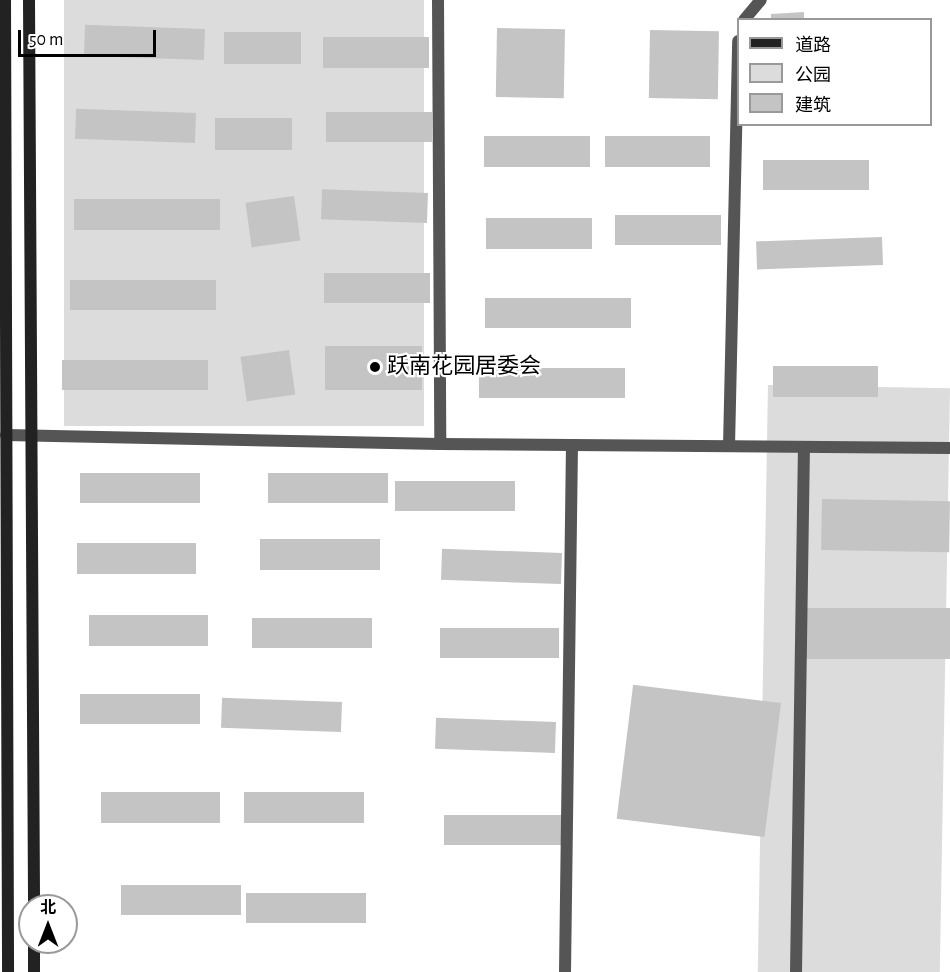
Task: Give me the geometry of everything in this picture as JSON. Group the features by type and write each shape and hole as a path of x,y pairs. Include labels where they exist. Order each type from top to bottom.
{"street":[{"path":"5,0 8,972"},
{"path":"29,0 34,894"},
{"path":"438,0 440,444"},
{"path":"746,18 761,0"},
{"path":"729,446 737,86"},
{"path":"6,435 440,444 950,448"},
{"path":"565,972 572,445"},
{"path":"796,972 804,447"},
{"path":"34,954 34,972"}],"green space":[{"path":"64,0 424,0 424,426 64,426"},
{"path":"768,385 950,388 940,972 758,972"}],"building":[{"path":"804,12 804,18 771,18 771,14"},
{"path":"85,25 205,29 204,60 84,56"},
{"path":"497,28 565,29 564,98 496,97"},
{"path":"650,30 719,31 718,99 649,98"},
{"path":"224,32 301,32 301,64 224,64"},
{"path":"323,37 429,37 429,68 323,68"},
{"path":"76,109 196,113 195,143 75,139"},
{"path":"326,112 432,112 432,142 326,142"},
{"path":"215,118 292,118 292,150 215,150"},
{"path":"484,136 590,136 590,167 484,167"},
{"path":"605,136 710,136 710,167 605,167"},
{"path":"763,160 869,160 869,190 763,190"},
{"path":"322,189 428,193 427,223 321,219"},
{"path":"294,196 300,241 252,247 245,203"},
{"path":"74,199 220,199 220,230 74,230"},
{"path":"615,215 721,215 721,245 615,245"},
{"path":"486,218 592,218 592,249 486,249"},
{"path":"882,237 883,265 757,269 756,241"},
{"path":"324,273 430,273 430,303 324,303"},
{"path":"70,280 216,280 216,310 70,310"},
{"path":"485,298 631,298 631,328 485,328"},
{"name":"跃南花园居委会","path":"325,346 422,346 422,390 325,390"},
{"path":"289,350 295,395 247,401 240,357"},
{"path":"62,360 208,360 208,390 62,390"},
{"path":"773,366 878,366 878,397 773,397"},
{"path":"479,368 625,368 625,398 479,398"},
{"path":"80,473 200,473 200,503 80,503"},
{"path":"268,473 388,473 388,503 268,503"},
{"path":"395,481 515,481 515,511 395,511"},
{"path":"822,499 950,501 949,552 821,550"},
{"path":"260,539 380,539 380,570 260,570"},
{"path":"77,543 196,543 196,574 77,574"},
{"path":"442,549 562,553 561,584 441,580"},
{"path":"804,608 950,608 950,659 804,659"},
{"path":"89,615 208,615 208,646 89,646"},
{"path":"252,618 372,618 372,648 252,648"},
{"path":"440,628 559,628 559,658 440,658"},
{"path":"633,685 781,703 765,837 617,819"},
{"path":"80,694 200,694 200,724 80,724"},
{"path":"222,698 342,702 341,732 221,728"},
{"path":"436,718 556,722 555,753 435,749"},
{"path":"101,792 220,792 220,823 101,823"},
{"path":"244,792 364,792 364,823 244,823"},
{"path":"444,815 564,815 564,845 444,845"},
{"path":"121,885 241,885 241,915 121,915"},
{"path":"246,893 366,893 366,923 246,923"}],"place":[{"name":"跃南花园居委会","path":"375,367"}]}
